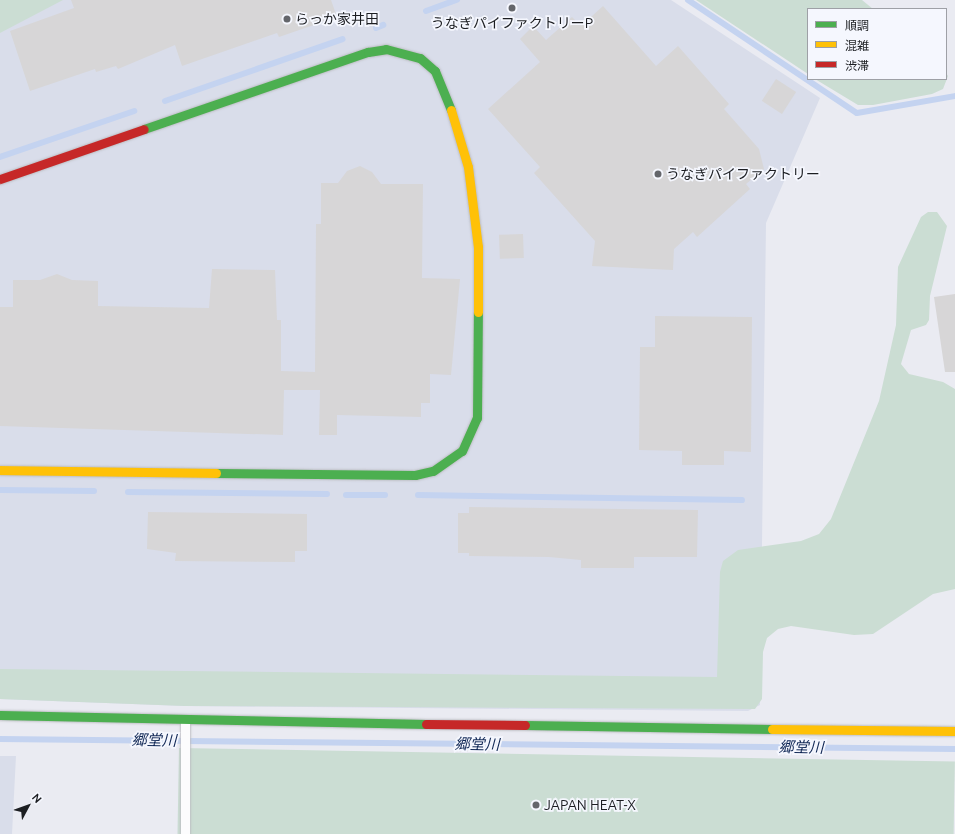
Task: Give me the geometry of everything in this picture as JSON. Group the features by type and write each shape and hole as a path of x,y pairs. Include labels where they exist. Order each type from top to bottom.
{"street":[{"path":"0,179 368,52 386,48 404,50 420,58 435,71 445,89 468,167 478,255 477,418 462,451 433,471 416,475 0,470"},
{"path":"0,715 185,721 955,731"}],"lane":[{"path":"185,721 185,834"}],"shaded area":[{"path":"0,0 671,0 820,98 766,223 760,705 748,711 185,706 0,699"},
{"path":"0,756 16,756 12,834 0,834"}],"green space":[{"path":"0,0 63,0 0,33"},
{"path":"696,0 862,0 872,8 807,8 807,73"},
{"path":"817,80 946,80 943,89 932,94 873,105 858,105"},
{"path":"928,212 937,212 947,226 930,296 929,320 926,325 911,330 901,364 909,374 943,382 955,389 955,589 933,594 873,634 854,635 791,626 778,629 767,638 763,652 762,699 755,709 185,706 0,699 0,669 717,677 720,572 723,561 738,550 801,541 819,534 831,519 879,401 896,325 898,267 921,217"},
{"name":"JAPAN HEAT-X","path":"179,748 955,762 954,834 177,834"}],"building":[{"path":"71,0 331,0 337,17 279,37 277,33 182,66 175,45 118,69 116,66 96,72 95,69 30,91 10,31 74,8"},
{"path":"603,6 656,66 678,46 729,104 724,109 759,149 764,169 746,184 750,189 697,237 693,232 674,249 673,270 592,266 595,241 534,173 540,167 488,109 540,62 520,39 533,26 546,40 572,17 581,26"},
{"path":"776,79 796,92 782,114 762,101"},
{"path":"360,166 372,172 381,184 423,184 422,278 460,279 451,375 430,374 430,403 421,403 421,417 337,415 337,435 319,435 320,390 284,390 283,435 0,426 0,307 13,307 13,280 40,280 57,274 72,280 98,281 98,306 209,308 212,269 275,270 277,320 281,320 281,371 315,372 316,224 321,224 321,183 338,183 347,171"},
{"path":"523,234 524,258 500,259 499,235"},
{"path":"955,294 955,372 945,372 934,297"},
{"path":"655,316 752,317 751,452 724,451 724,465 682,465 682,451 639,450 640,347 655,347"},
{"path":"469,507 698,510 697,557 634,557 634,568 581,568 581,560 549,557 469,556 469,553 458,553 458,513 469,513"},
{"path":"148,512 307,514 307,551 295,551 295,562 175,561 176,553 147,549"}],"waterway":[{"path":"426,11 457,0"},
{"path":"688,0 807,80"},
{"path":"376,28 383,25"},
{"path":"165,101 343,39"},
{"path":"808,80 857,113 955,96"},
{"path":"0,157 134,111"},
{"path":"0,490 94,491"},
{"path":"128,492 327,494"},
{"path":"346,495 385,495"},
{"path":"418,495 742,500"},
{"name":"郷堂川","path":"0,739 955,749"}],"traffic: fast":[{"path":"144,129 368,52 386,49 420,58 435,71 451,110"},
{"path":"216,473 415,475 433,471 462,451 477,418 478,312"},
{"path":"0,715 426,724"},
{"path":"525,725 772,729"}],"traffic: slow":[{"path":"451,110 468,167 478,247 478,312"},
{"path":"0,470 216,473"},
{"path":"772,729 955,731"}],"traffic: jam":[{"path":"0,179 144,129"},
{"path":"426,724 525,725"}],"place":[{"name":"うなぎパイファクトリーP","path":"512,8"},
{"name":"らっか家井田","path":"287,19"},
{"name":"うなぎパイファクトリー","path":"658,174"},
{"name":"JAPAN HEAT-X","path":"536,805"}]}
